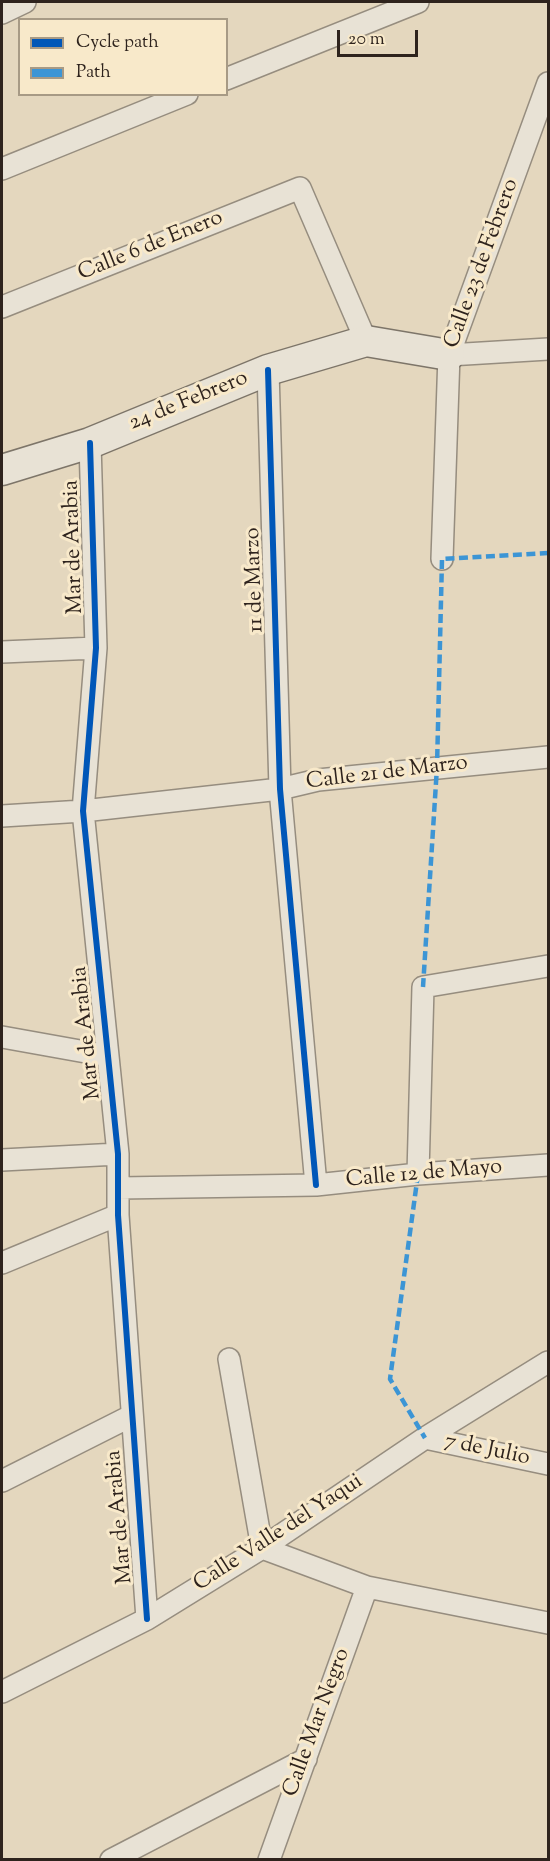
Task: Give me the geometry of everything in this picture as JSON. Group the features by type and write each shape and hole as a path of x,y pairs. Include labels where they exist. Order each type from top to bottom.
{"street":[{"path":"2,13 25,2"},
{"path":"228,78 418,2"},
{"name":"Calle 23 de Febrero","path":"442,559 449,355 549,83"},
{"path":"2,169 182,96"},
{"name":"Calle 6 de Enero","path":"2,307 300,188 366,341"},
{"name":"24 de Febrero","path":"2,470 90,443 268,370 366,341 449,355"},
{"path":"449,355 549,349"},
{"name":"11 de Marzo","path":"268,370 280,789 316,1185"},
{"name":"Mar de Arabia","path":"90,443 96,648 83,811 118,1154 118,1215 130,1416 147,1619"},
{"path":"2,652 96,648"},
{"name":"Calle 21 de Marzo","path":"2,816 83,811 280,789 318,780 549,757"},
{"path":"418,1174 423,987 549,966"},
{"path":"2,1037 108,1056"},
{"path":"2,1160 118,1154"},
{"name":"Calle 12 de Mayo","path":"118,1188 316,1185 418,1174 549,1165"},
{"path":"2,1263 118,1215"},
{"path":"229,1359 262,1548 367,1587 549,1623"},
{"name":"Calle Valle del Yaqui","path":"2,1692 147,1619 262,1548 426,1438 548,1362"},
{"path":"2,1481 130,1416"},
{"name":"7 de Julio","path":"426,1438 549,1464"},
{"name":"Calle Mar Negro","path":"269,1860 367,1587"},
{"path":"111,1860 306,1759"}],"marked path":[{"path":"423,987 437,767 442,559 548,553"},
{"path":"418,1174 390,1379 425,1438"}],"cycle path":[{"path":"268,370 280,789 316,1185"},
{"path":"90,443 96,648 83,811 118,1154 118,1215 147,1619"}]}
